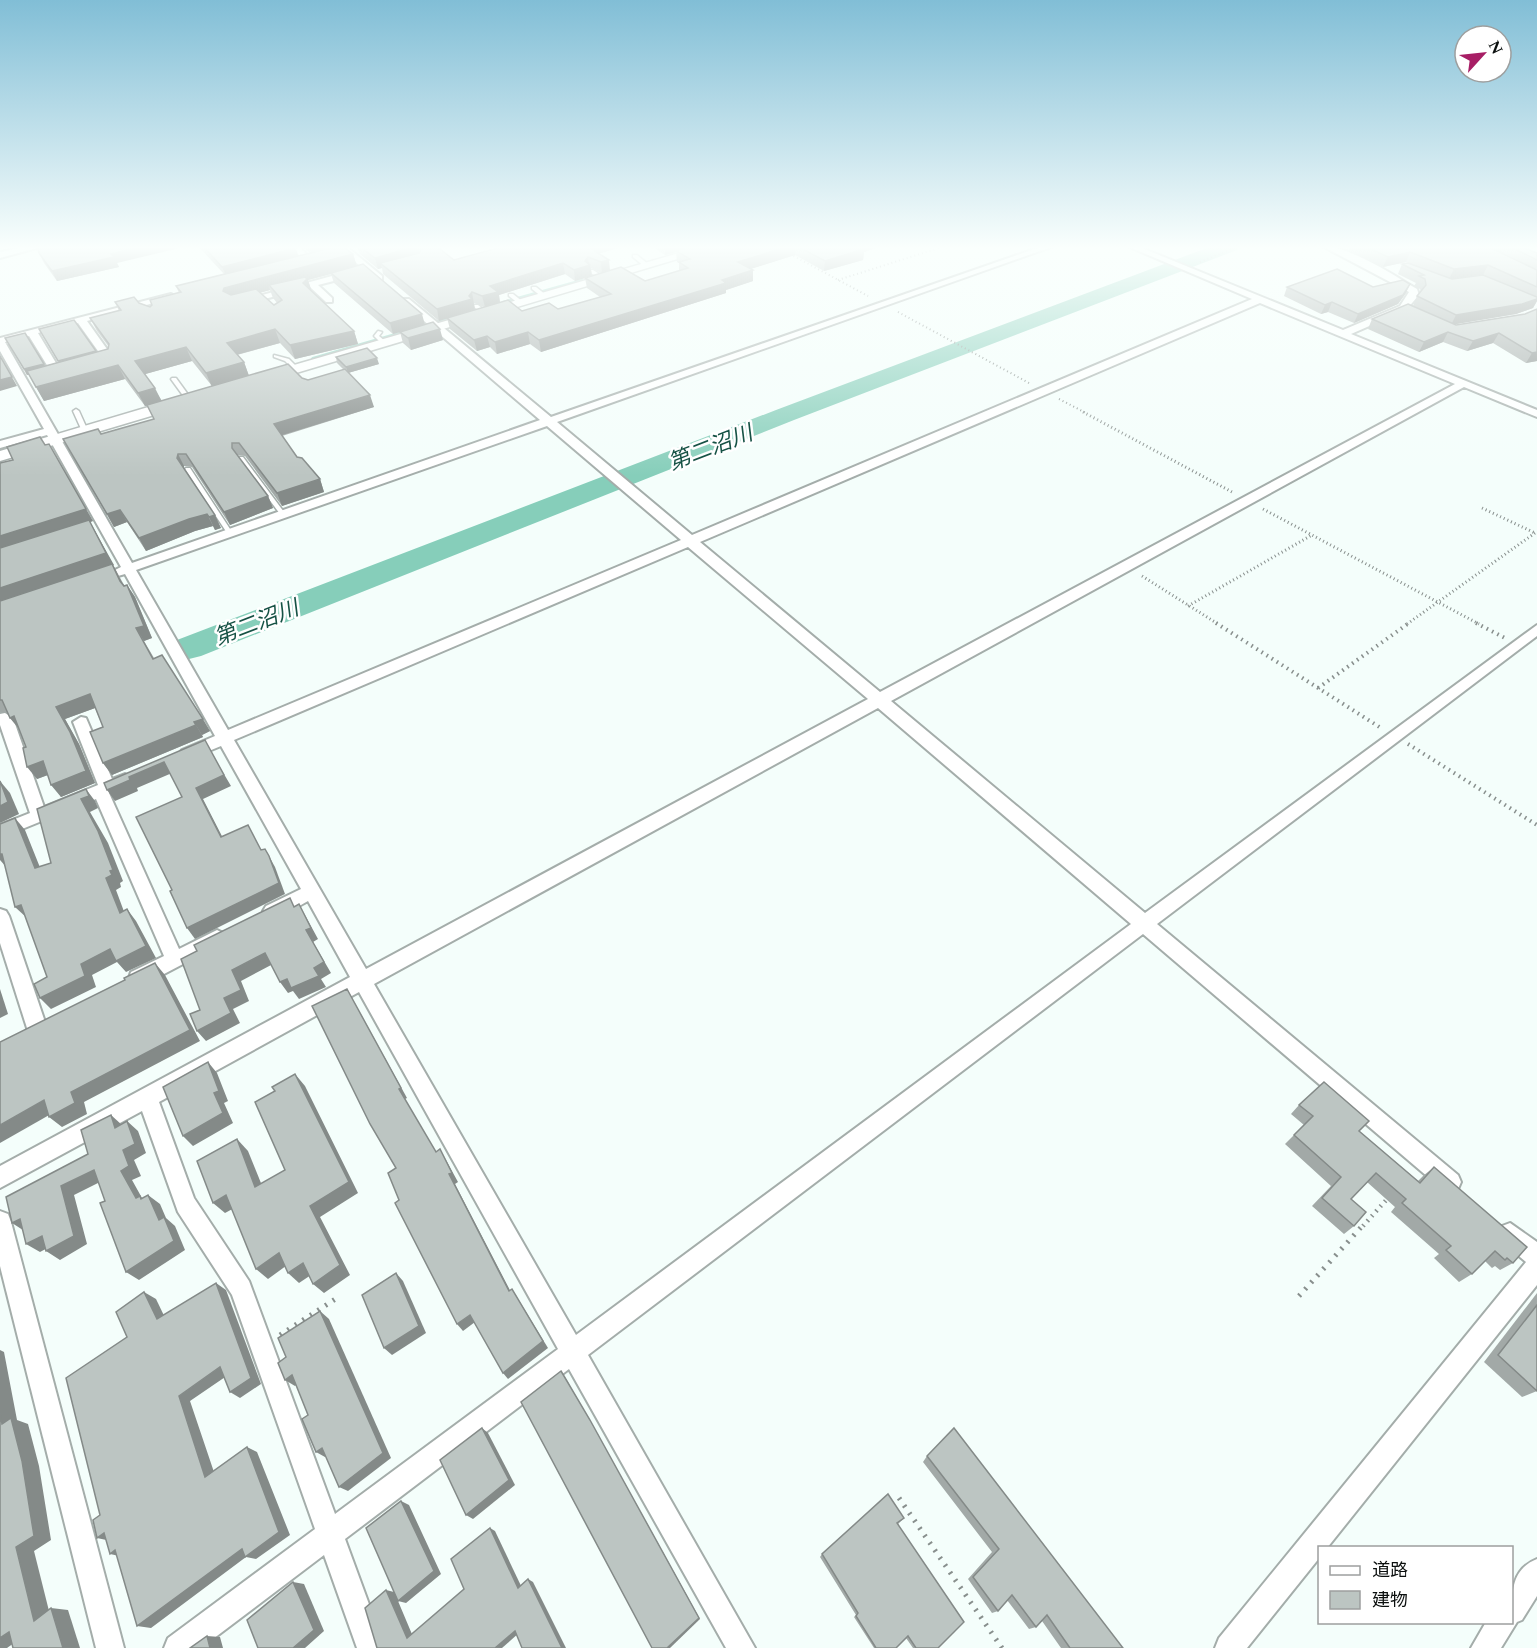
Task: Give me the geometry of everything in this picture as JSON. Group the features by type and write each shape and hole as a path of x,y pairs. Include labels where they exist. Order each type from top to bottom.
{"main road":[{"path":"242,385 291,364 380,337 440,323"},
{"path":"0,456 52,435 190,397"}],"street":[{"path":"69,323 0,341 29,380 52,435 98,526 128,568 741,1648"},
{"path":"83,323 109,359 88,365"},
{"path":"432,323 1467,1197"},
{"path":"106,575 828,323"},
{"path":"172,760 692,542 1205,323"},
{"path":"1316,323 1537,414"},
{"path":"1342,334 1368,323"},
{"path":"32,332 62,371 46,376"},
{"path":"0,1177 1464,383"},
{"path":"1525,409 1537,405"},
{"path":"0,445 52,435"},
{"path":"178,1648 1537,629"},
{"path":"4,718 39,815"},
{"path":"81,722 104,788 174,959"},
{"path":"0,832 139,774"},
{"path":"259,917 312,891"},
{"path":"0,916 37,1028"},
{"path":"121,986 238,928"},
{"path":"18,1037 58,1017"},
{"path":"147,1097 186,1204 240,1289 371,1648"},
{"path":"1493,1219 1537,1257"},
{"path":"0,1222 110,1648"},
{"path":"1229,1648 1537,1267"},
{"path":"1513,1608 1537,1572"},
{"path":"1485,1648 1502,1624"}],"lane":[{"path":"276,356 291,364"},
{"path":"174,379 190,397"},
{"path":"76,411 83,426"},
{"path":"241,458 282,513"},
{"path":"188,470 229,532"}],"path":[{"path":"958,345 969,351"},
{"path":"1318,687 1536,534 1482,508"},
{"path":"1188,606 1312,535"},
{"path":"1126,566 1537,825"},
{"path":"1299,1296 1392,1194"},
{"path":"261,1347 340,1296"},
{"path":"900,1498 1002,1648"}],"building":[{"path":"63,323 76,323 96,351 58,361 39,329"},
{"path":"94,323 345,323 354,331 290,345 275,329 227,343 244,362 206,373 186,347 135,361 155,388 138,393 118,365 36,387 27,371 108,349 109,344"},
{"path":"430,323 434,323 440,329 408,338 400,332"},
{"path":"453,323 595,323 539,340 528,332 495,342 487,336 474,340"},
{"path":"1381,323 1451,323 1456,325 1537,323 1537,352 1532,353 1499,333 1473,341 1448,332 1424,342"},
{"path":"25,333 44,364 24,369 5,338"},
{"path":"367,348 377,358 346,367 336,357"},
{"path":"0,356 12,377 0,380"},
{"path":"288,364 302,378 308,380 345,369 370,395 274,424 297,457 302,458 320,479 277,493 239,443 232,443 232,448 268,496 224,512 186,454 178,454 177,458 215,515 209,517 207,514 189,519 139,538 120,510 107,514 63,439 98,429 101,434 154,419 147,405"},
{"path":"40,437 45,445 49,444 86,509 0,536 0,463 13,460 7,447"},
{"path":"89,520 106,553 0,588 0,548"},
{"path":"112,564 120,581 124,586 127,585 144,626 136,628 153,659 162,655 203,719 194,722 196,725 103,763 90,732 103,727 90,694 56,707 70,732 86,771 51,785 43,761 27,767 23,748 26,747 14,716 10,718 0,700 0,601"},
{"path":"205,740 224,775 196,788 221,837 248,825 261,850 265,849 269,856 279,883 187,928 170,891 172,890 136,817 182,797 164,762 129,777 130,780 107,790 104,783"},
{"path":"0,781 8,802 0,806"},
{"path":"86,789 89,796 81,799 98,831 113,870 110,871 112,875 106,878 120,913 127,909 146,946 116,961 110,949 81,964 85,976 40,998 34,984 47,977 21,905 15,907 2,854 0,854 0,824 15,818 35,868 51,863 37,809"},
{"path":"290,898 294,907 299,904 311,928 306,930 324,962 314,968 319,976 291,988 287,979 280,982 265,953 232,970 241,990 224,998 231,1013 197,1031 190,1014 200,1010 181,959 197,951 194,945"},
{"path":"155,963 190,1030 71,1092 75,1103 49,1117 44,1100 0,1125 0,1042"},
{"path":"347,989 401,1088 399,1089 436,1152 440,1149 452,1173 449,1174 509,1291 512,1289 543,1341 503,1373 470,1315 457,1324 395,1203 399,1200 388,1173 396,1168 370,1124 312,1006"},
{"path":"208,1062 219,1091 214,1093 223,1113 183,1136 163,1087"},
{"path":"295,1074 349,1182 310,1206 340,1265 313,1284 303,1263 288,1273 279,1253 256,1269 226,1195 213,1203 197,1161 237,1139 255,1187 285,1170 255,1102 275,1091 272,1087"},
{"path":"1324,1082 1369,1121 1359,1131 1420,1183 1434,1167 1527,1247 1513,1263 1507,1258 1505,1260 1495,1251 1472,1274 1446,1250 1451,1246 1402,1203 1406,1199 1376,1173 1351,1199 1366,1212 1354,1226 1322,1198 1341,1177 1294,1135 1313,1116 1299,1105"},
{"path":"111,1115 115,1128 127,1121 135,1144 123,1150 129,1166 121,1171 136,1198 140,1196 141,1199 148,1195 159,1220 164,1217 174,1241 126,1272 100,1203 105,1201 94,1170 61,1186 74,1236 46,1251 42,1236 26,1244 20,1219 12,1223 6,1197 88,1154 81,1130"},
{"path":"396,1273 419,1326 384,1348 362,1295"},
{"path":"216,1283 251,1378 230,1392 220,1367 179,1396 205,1477 247,1447 279,1532 245,1557 242,1549 137,1626 115,1550 110,1554 104,1533 97,1538 93,1520 100,1515 66,1378 127,1337 116,1312 144,1292 157,1319"},
{"path":"1537,1305 1537,1391 1498,1355"},
{"path":"320,1311 383,1453 339,1487 322,1448 316,1452 302,1419 308,1415 292,1375 285,1380 278,1363 286,1357 278,1338"},
{"path":"561,1371 699,1618 667,1648 652,1648 521,1402"},
{"path":"0,1413 2,1424 11,1418 22,1461 34,1536 16,1547 34,1621 51,1608 63,1648 13,1648 9,1632 0,1638"},
{"path":"482,1428 509,1480 466,1515 440,1460"},
{"path":"954,1428 1123,1648 1070,1648 1047,1615 1036,1627 1012,1595 998,1611 973,1577 999,1549 927,1456"},
{"path":"888,1494 904,1518 897,1523 964,1622 938,1648 916,1648 908,1636 896,1648 876,1648 856,1616 858,1613 822,1554"},
{"path":"401,1501 434,1571 398,1601 366,1528"},
{"path":"490,1528 518,1588 528,1579 562,1648 522,1648 515,1631 495,1648 377,1648 365,1608 386,1590 407,1638 464,1589 451,1559"},
{"path":"293,1582 314,1630 293,1648 258,1648 247,1620"},
{"path":"207,1636 210,1648 190,1648"}],"waterway":[{"path":"428,325 435,323"},
{"name":"第二沼川","path":"189,648 1027,323"},
{"path":"313,359 409,331"}]}
